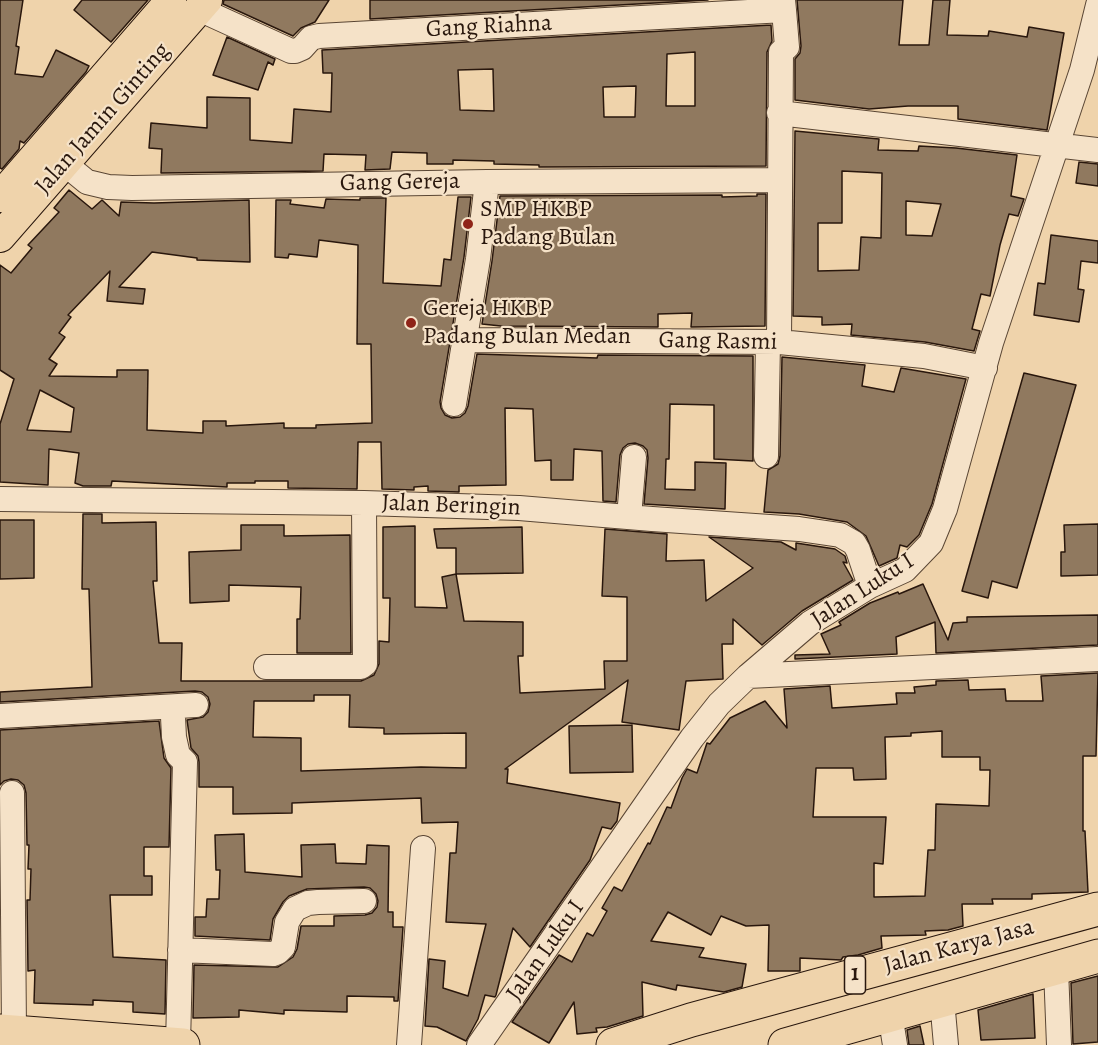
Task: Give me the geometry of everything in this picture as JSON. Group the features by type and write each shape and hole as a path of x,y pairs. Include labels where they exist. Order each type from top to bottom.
{"highway":[{"name":"Jalan Karya Jasa","path":"613,1045 691,1020 1098,909"},
{"name":"Jalan Karya Jasa","path":"785,1045 892,1030 942,1000 1098,956"},
{"path":"7,1031 181,1045"}],"main road":[{"name":"Jalan Jamin Ginting","path":"0,237 64,164 192,3"},
{"name":"Jalan Jamin Ginting","path":"0,197 192,3"}],"street":[{"name":"Gang Riahna","path":"192,3 291,51 299,50 315,36 325,35 784,5"},
{"name":"Jalan Luku I","path":"479,1045 499,1035 692,738 719,704 810,623 870,586 904,570 931,543 945,509 985,368 1082,70 1098,4"},
{"path":"766,456 774,342 781,52 787,47 784,5"},
{"path":"779,113 1098,150"},
{"name":"Gang Gereja","path":"64,164 87,182 108,187 132,188 779,180"},
{"path":"454,404 466,340 487,182"},
{"name":"Gang Rasmi","path":"466,340 774,342 924,356 985,368"},
{"path":"629,517 634,457"},
{"name":"Jalan Beringin","path":"0,499 364,503 519,508 757,525 840,535 854,543 870,586"},
{"path":"266,667 361,666 365,664 364,503"},
{"path":"748,676 1098,659"},
{"path":"0,716 196,705"},
{"path":"173,717 178,755 185,762 180,950 181,1045"},
{"path":"7,1031 12,793"},
{"path":"409,1045 423,848"},
{"path":"180,950 273,954 281,950 290,914 300,906 318,902 364,901"},
{"path":"1056,969 1059,1045"},
{"path":"942,1000 946,1045"}],"building":[{"path":"0,0 23,0 16,46 19,47 15,74 43,77 56,50 89,66 24,143 20,141 19,149 2,169 0,168"},
{"path":"82,0 148,0 111,42 74,10"},
{"path":"224,0 329,0 315,22 301,28 293,36 223,4"},
{"path":"370,0 708,0 370,19"},
{"path":"797,0 903,0 899,45 929,45 933,0 950,0 947,35 988,36 989,31 1027,37 1029,27 1064,33 1047,130 958,119 958,106 869,109 795,100 795,59 800,53 801,46"},
{"path":"771,25 772,41 767,52 766,166 539,167 539,165 494,164 494,161 453,160 453,164 427,164 427,153 392,152 390,169 365,170 366,155 324,154 323,171 161,173 162,149 149,148 151,123 207,128 207,97 250,98 250,140 292,143 294,109 331,112 332,73 323,73 322,50","holes":["695,52 695,106 666,106 667,54","493,69 494,111 460,110 458,70","636,86 635,117 604,117 603,87"]},
{"path":"227,37 275,59 273,65 268,62 258,90 213,75"},
{"path":"795,131 879,139 878,150 918,151 919,146 1017,155 1011,196 1024,199 1018,216 1009,214 990,296 981,294 972,329 980,331 974,351 925,342 851,335 852,324 822,325 822,317 793,316","holes":["842,171 882,173 881,238 861,237 859,270 818,271 818,223 842,223","906,201 941,204 932,236 906,235"]},
{"path":"1079,162 1098,164 1098,186 1076,183"},
{"path":"69,190 92,209 102,200 119,216 121,202 249,200 250,262 197,260 197,258 152,252 119,287 145,289 143,304 107,301 110,271 68,315 71,317 59,333 65,337 49,359 57,364 49,376 117,377 117,370 148,370 147,430 203,433 203,421 226,421 226,426 284,423 284,428 316,428 316,425 372,423 371,344 357,344 358,245 319,240 317,257 289,254 288,258 275,257 276,200 291,200 290,204 324,208 326,199 386,198 383,283 441,286 444,259 451,260 458,197 471,197 464,257 440,402 445,415 452,418 460,417 465,413 477,354 597,358 598,355 753,356 753,461 714,459 714,405 670,404 669,459 666,459 665,489 695,490 695,462 726,463 725,509 644,504 647,450 635,443 623,448 620,455 616,502 603,501 602,451 574,449 573,480 551,480 551,460 535,461 533,409 505,408 506,485 459,486 459,492 428,491 428,486 414,487 414,490 382,489 381,442 358,442 357,489 288,488 288,481 227,483 227,487 112,481 111,486 83,486 75,483 79,453 49,449 48,485 0,482 0,424 14,379 0,370 0,265 11,273 32,248 28,245 59,212 54,208","holes":["40,390 74,408 71,432 27,430"]},
{"path":"757,194 766,194 765,326 691,327 692,313 658,314 658,327 482,324 500,196 722,195 722,197 757,196"},
{"path":"1051,235 1098,241 1098,263 1081,261 1078,289 1084,290 1079,322 1034,315 1038,283 1045,284"},
{"path":"782,357 865,365 862,386 894,392 901,368 966,379 932,504 919,535 907,547 900,545 897,558 879,566 866,536 847,522 799,514 764,512 768,470 778,464 780,456"},
{"path":"1024,373 1076,385 1017,588 992,581 988,598 962,591"},
{"path":"83,514 102,514 102,523 156,522 157,581 153,581 159,643 182,643 181,681 361,681 374,675 379,664 379,641 389,642 390,598 383,598 383,527 415,526 415,607 447,608 442,577 456,574 464,621 523,622 523,656 518,656 520,693 605,689 604,661 627,661 627,597 602,596 605,529 667,534 666,561 704,560 706,601 753,568 709,537 781,542 796,550 796,543 835,549 845,556 847,563 843,562 853,580 802,611 762,645 733,619 733,644 722,644 723,679 686,681 679,730 622,722 628,680 505,769 508,769 507,783 620,803 617,821 611,829 602,827 590,860 530,947 513,928 496,995 495,997 485,995 478,1019 466,1041 437,1027 425,1026 429,959 445,961 443,988 468,996 486,924 446,922 450,853 456,853 458,822 422,823 421,798 292,803 292,813 233,814 233,787 199,787 198,756 191,748 187,720 203,717 208,712 210,704 208,697 202,692 0,702 0,692 92,687 89,589 82,589","holes":["314,695 350,695 349,727 384,728 384,734 466,733 466,768 421,767 301,771 301,738 253,737 254,701 314,701"]},
{"path":"0,520 34,520 34,578 0,579"},
{"path":"1098,524 1098,575 1061,576 1061,552 1065,552 1064,525"},
{"path":"241,525 284,525 284,536 350,535 351,653 297,653 297,619 300,619 301,587 229,585 229,601 190,603 189,552 241,550"},
{"path":"522,527 523,573 456,574 456,548 437,548 434,529"},
{"path":"923,584 948,640 953,623 967,622 967,617 1098,615 1098,645 936,653 935,622 896,637 897,654 795,659 795,655 830,654 821,634 841,625 839,622 870,603"},
{"path":"1098,673 1096,756 1083,756 1083,831 1085,831 1088,892 1032,894 1032,899 992,899 993,904 962,904 963,926 948,930 925,931 926,935 881,936 882,948 843,957 841,960 800,958 800,971 768,971 769,925 746,926 721,916 711,935 668,912 651,941 704,948 699,957 746,964 742,987 724,992 677,985 676,990 642,982 643,1016 596,1028 597,1032 577,1034 574,1002 549,1043 512,1022 559,955 572,962 587,933 593,936 607,911 602,908 614,887 622,891 648,843 650,844 667,807 671,808 687,769 697,773 707,743 710,744 730,718 765,701 787,728 784,689 830,686 832,708 897,704 896,693 915,693 914,687 936,685 936,681 968,680 969,690 1005,689 1006,701 1043,701 1041,676","holes":["942,731 942,757 980,757 980,770 990,770 989,806 936,804 935,850 928,850 925,896 874,897 874,863 883,864 886,817 813,817 816,768 853,768 854,780 886,779 885,737 911,736 911,733"]},
{"path":"159,721 164,758 171,768 169,847 144,847 144,876 152,876 152,895 110,895 113,957 166,960 165,1014 133,1012 133,1002 93,1000 93,1005 34,1003 35,970 28,971 27,900 30,900 31,869 28,869 26,793 24,785 18,780 11,779 0,785 0,730"},
{"path":"632,725 633,772 570,773 569,726"},
{"path":"244,834 245,872 302,877 301,845 335,844 336,863 366,864 367,845 389,846 388,912 393,912 393,927 403,927 398,1001 394,1001 394,997 347,996 347,1012 284,1010 284,1014 239,1010 239,1017 193,1018 194,965 278,967 293,957 297,949 301,926 334,926 334,916 365,915 372,913 377,907 376,894 370,888 307,889 289,896 283,902 273,919 270,940 195,936 195,917 206,917 207,899 219,899 220,870 216,870 215,835"},
{"path":"1098,976 1098,1042 1073,1044 1071,983"},
{"path":"1033,994 1035,1038 981,1040 978,1010"},
{"path":"920,1026 924,1045 909,1045 907,1030"}],"place":[{"name":"SMP HKBP Padang Bulan","path":"468,224"},
{"name":"Gereja HKBP Padang Bulan Medan","path":"411,323"}]}
